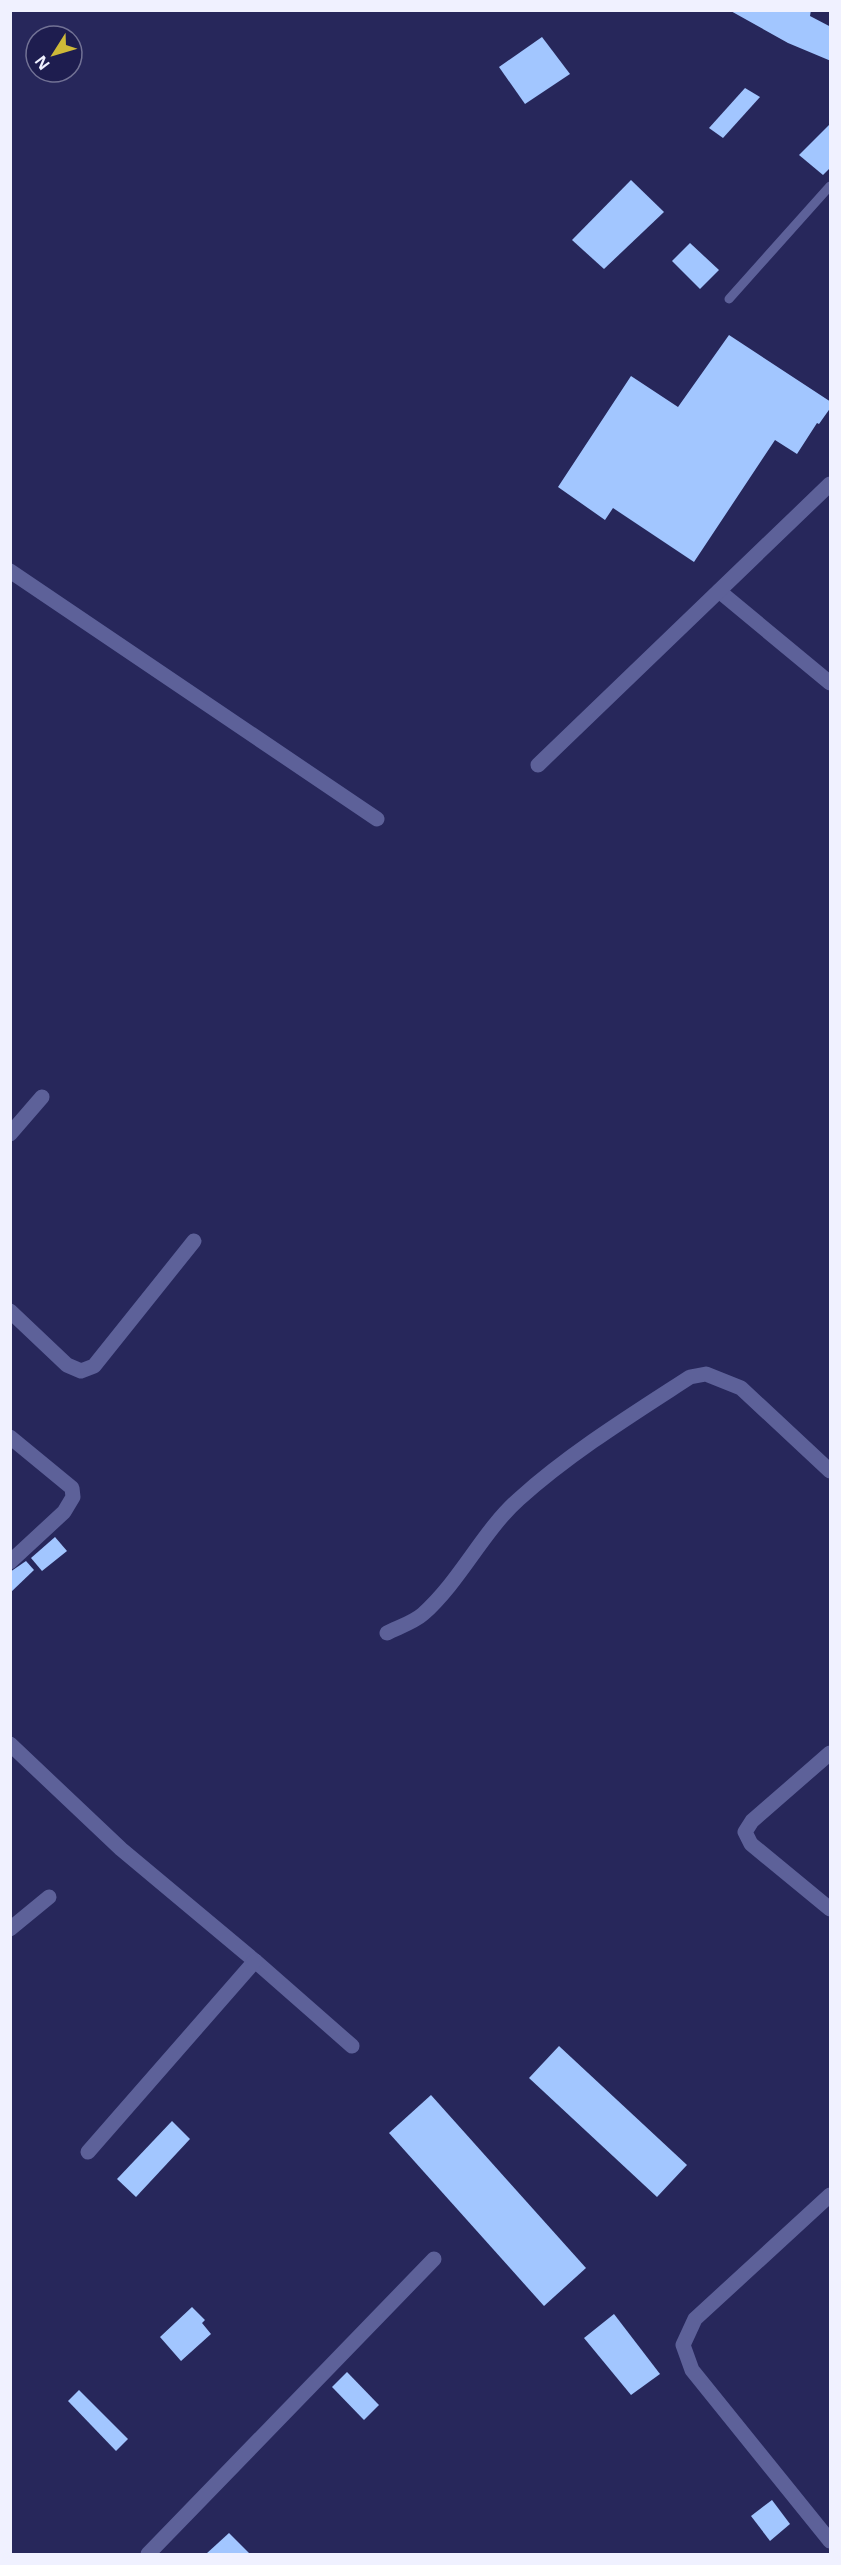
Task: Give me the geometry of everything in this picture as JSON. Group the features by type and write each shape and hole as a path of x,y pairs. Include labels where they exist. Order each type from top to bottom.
{"street":[{"path":"538,765 831,484"},
{"path":"10,570 376,819"},
{"path":"719,591 831,683"},
{"path":"10,1134 42,1097"},
{"path":"10,1311 67,1365 81,1371 94,1366 194,1241"},
{"path":"387,1633 422,1616 457,1579 503,1515 519,1499 564,1463 690,1377 706,1374 741,1388 831,1471"},
{"path":"10,1437 72,1488 73,1497 64,1512 10,1562"},
{"path":"10,1744 122,1849 352,2046"},
{"path":"831,1753 752,1821 745,1832 751,1844 831,1909"},
{"path":"10,1929 49,1898"},
{"path":"88,2152 255,1961"},
{"path":"831,2195 695,2319 683,2344 692,2370 831,2541"},
{"path":"148,2554 434,2259"}],"lane":[{"path":"729,299 831,186"}],"building":[{"path":"729,10 811,10 810,16 831,27 831,61 788,43"},
{"path":"542,37 570,74 525,104 499,67"},
{"path":"745,88 760,97 723,138 709,128"},
{"path":"831,123 831,167 823,175 799,155"},
{"path":"631,180 664,212 604,269 572,240"},
{"path":"690,243 719,270 700,289 672,261"},
{"path":"729,335 831,402 831,407 819,424 817,423 797,454 775,440 694,562 613,508 605,520 558,487 631,376 678,407"},
{"path":"55,1537 67,1551 42,1571 31,1558"},
{"path":"26,1561 34,1570 10,1593 10,1572"},
{"path":"559,2046 687,2165 657,2197 529,2078"},
{"path":"431,2095 586,2268 544,2306 389,2133"},
{"path":"172,2121 190,2139 136,2197 117,2179"},
{"path":"192,2307 205,2320 202,2323 211,2334 181,2361 160,2337"},
{"path":"614,2314 660,2374 631,2395 584,2338"},
{"path":"347,2372 379,2405 364,2420 332,2387"},
{"path":"79,2390 128,2439 116,2451 68,2401"},
{"path":"772,2500 790,2524 770,2541 751,2516"},
{"path":"229,2533 250,2554 206,2554"}]}
